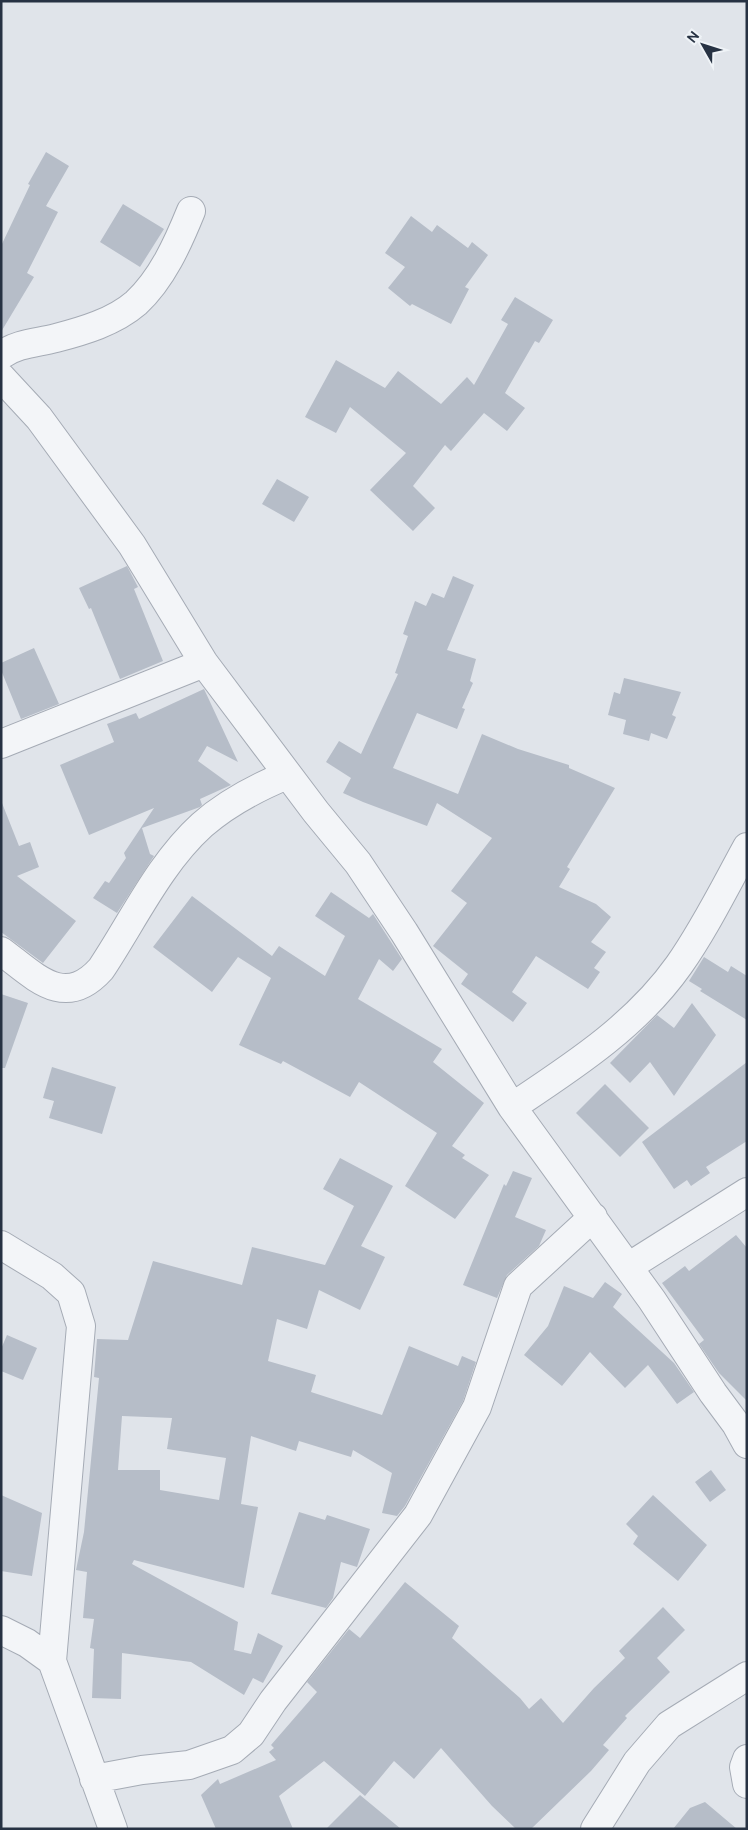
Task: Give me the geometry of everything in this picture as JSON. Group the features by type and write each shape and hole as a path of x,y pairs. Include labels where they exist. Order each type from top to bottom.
{"street":[{"path":"1,354 12,347 56,338 104,323 136,303 159,274 179,240 191,211"},
{"path":"1,377 39,418 132,545 204,663 287,775 358,863 404,932 512,1107 628,1267 736,1424 747,1444"},
{"path":"1,744 204,663"},
{"path":"1,950 48,986 64,989 77,987 89,982 111,953 176,854 202,825 262,786 287,775"},
{"path":"512,1107 584,1059 643,1007 678,966 711,913 747,847"},
{"path":"628,1267 747,1192"},
{"path":"94,1779 142,1770 189,1766 232,1750 251,1734 273,1701 418,1516 477,1407 518,1286 593,1217"},
{"path":"1,1245 52,1276 71,1293 81,1326 52,1661 113,1829"},
{"path":"1,1630 27,1643 52,1661"},
{"path":"596,1829 637,1762 670,1725 747,1676"},
{"path":"747,1759 744,1767 747,1784"}],"building":[{"path":"46,152 69,166 46,206 58,212 27,273 34,277 1,332 1,246 30,185 28,184"},
{"path":"123,204 164,229 140,267 100,242"},
{"path":"411,216 432,232 437,225 468,248 472,242 488,255 465,287 469,289 451,324 412,304 410,306 388,288 405,267 385,253"},
{"path":"515,297 553,320 539,343 535,341 505,393 525,408 507,431 484,413 451,451 445,445 413,486 435,508 413,531 370,490 406,453 350,407 336,433 305,417 336,360 385,388 398,371 441,404 467,377 474,385 508,324 501,320"},
{"path":"277,479 309,497 294,522 262,504"},
{"path":"127,566 138,587 134,589 163,661 120,679 91,608 89,609 79,588"},
{"path":"453,576 474,585 447,650 476,659 470,681 473,683 462,708 465,709 457,729 417,713 393,768 458,794 482,734 518,749 569,765 569,768 615,788 567,867 570,869 559,887 596,904 611,917 591,942 606,952 594,968 600,972 588,989 536,956 512,992 527,1003 513,1022 461,984 468,974 433,946 467,903 451,891 492,838 437,803 427,826 343,793 351,778 326,762 339,741 361,754 398,674 395,673 408,636 403,634 415,601 426,606 432,593 444,598"},
{"path":"34,648 59,704 21,719 1,670 1,663"},
{"path":"624,678 681,692 672,715 676,717 667,739 651,733 649,741 623,734 626,720 608,715 614,692 620,694"},
{"path":"204,689 238,762 207,746 198,761 231,785 200,799 202,805 200,807 142,828 150,854 154,856 117,913 93,898 105,881 109,883 126,858 124,853 154,808 89,835 60,765 114,742 107,724 136,713 139,719"},
{"path":"2,803 19,846 30,842 39,867 17,876 76,921 43,963 1,932"},
{"path":"331,892 369,918 373,914 402,959 393,971 379,959 358,999 442,1049 433,1062 484,1103 452,1146 465,1155 462,1158 489,1175 455,1219 405,1186 437,1133 359,1082 350,1097 283,1061 281,1064 239,1045 271,978 238,957 212,992 153,947 192,896 272,956 279,946 325,976 345,936 315,916"},
{"path":"704,957 728,972 731,966 747,976 747,1020 700,991 702,989 689,981"},
{"path":"1,994 28,1003 5,1068 1,1068"},
{"path":"692,1003 716,1035 674,1096 650,1062 630,1083 610,1063 657,1015 674,1028"},
{"path":"747,1062 747,1141 706,1167 710,1173 691,1186 687,1180 674,1189 642,1142"},
{"path":"52,1067 116,1087 102,1134 49,1118 54,1101 43,1098"},
{"path":"605,1084 649,1128 620,1157 576,1113"},
{"path":"340,1158 393,1186 361,1246 385,1257 360,1310 319,1290 307,1329 277,1319 268,1361 316,1375 311,1392 382,1415 409,1346 458,1366 462,1356 476,1362 463,1401 405,1506 397,1516 382,1513 392,1473 353,1450 351,1457 299,1441 296,1451 251,1436 241,1504 258,1507 244,1588 134,1560 132,1564 238,1622 234,1650 251,1654 258,1633 283,1646 263,1683 253,1678 244,1695 191,1662 122,1653 121,1699 92,1698 94,1649 90,1648 94,1619 83,1618 87,1572 76,1570 84,1532 99,1378 94,1377 97,1339 128,1340 153,1261 242,1285 252,1247 325,1265 354,1206 323,1189","holes":["122,1416 172,1418 167,1449 226,1458 219,1500 160,1490 160,1470 118,1470"]},
{"path":"513,1171 532,1178 515,1217 546,1230 539,1246 507,1275 497,1298 463,1285 504,1184 506,1186"},
{"path":"736,1235 747,1248 747,1401 719,1373 699,1344 704,1340 662,1283 685,1266 689,1271"},
{"path":"605,1282 622,1294 613,1307 674,1363 694,1392 677,1404 648,1365 625,1388 590,1352 562,1386 524,1355 548,1326 564,1286 593,1298"},
{"path":"7,1335 37,1348 23,1380 1,1371 1,1349"},
{"path":"711,1470 726,1490 710,1502 695,1482"},
{"path":"1,1495 42,1513 32,1576 1,1571"},
{"path":"653,1495 707,1545 678,1581 633,1544 638,1536 626,1524"},
{"path":"299,1512 325,1520 327,1515 370,1529 357,1567 341,1562 333,1598 326,1608 271,1594"},
{"path":"405,1582 459,1626 452,1638 520,1698 529,1709 541,1698 563,1723 594,1688 625,1658 619,1651 663,1607 685,1630 657,1658 670,1672 625,1716 627,1718 603,1745 609,1750 591,1771 531,1829 516,1829 492,1806 441,1748 414,1779 394,1761 365,1796 324,1761 279,1796 293,1829 216,1829 201,1795 218,1779 220,1784 276,1760 269,1752 274,1748 271,1745 317,1692 307,1682 349,1629 360,1638"},
{"path":"360,1795 401,1829 326,1829"},
{"path":"705,1802 737,1829 673,1829 690,1808"}]}
